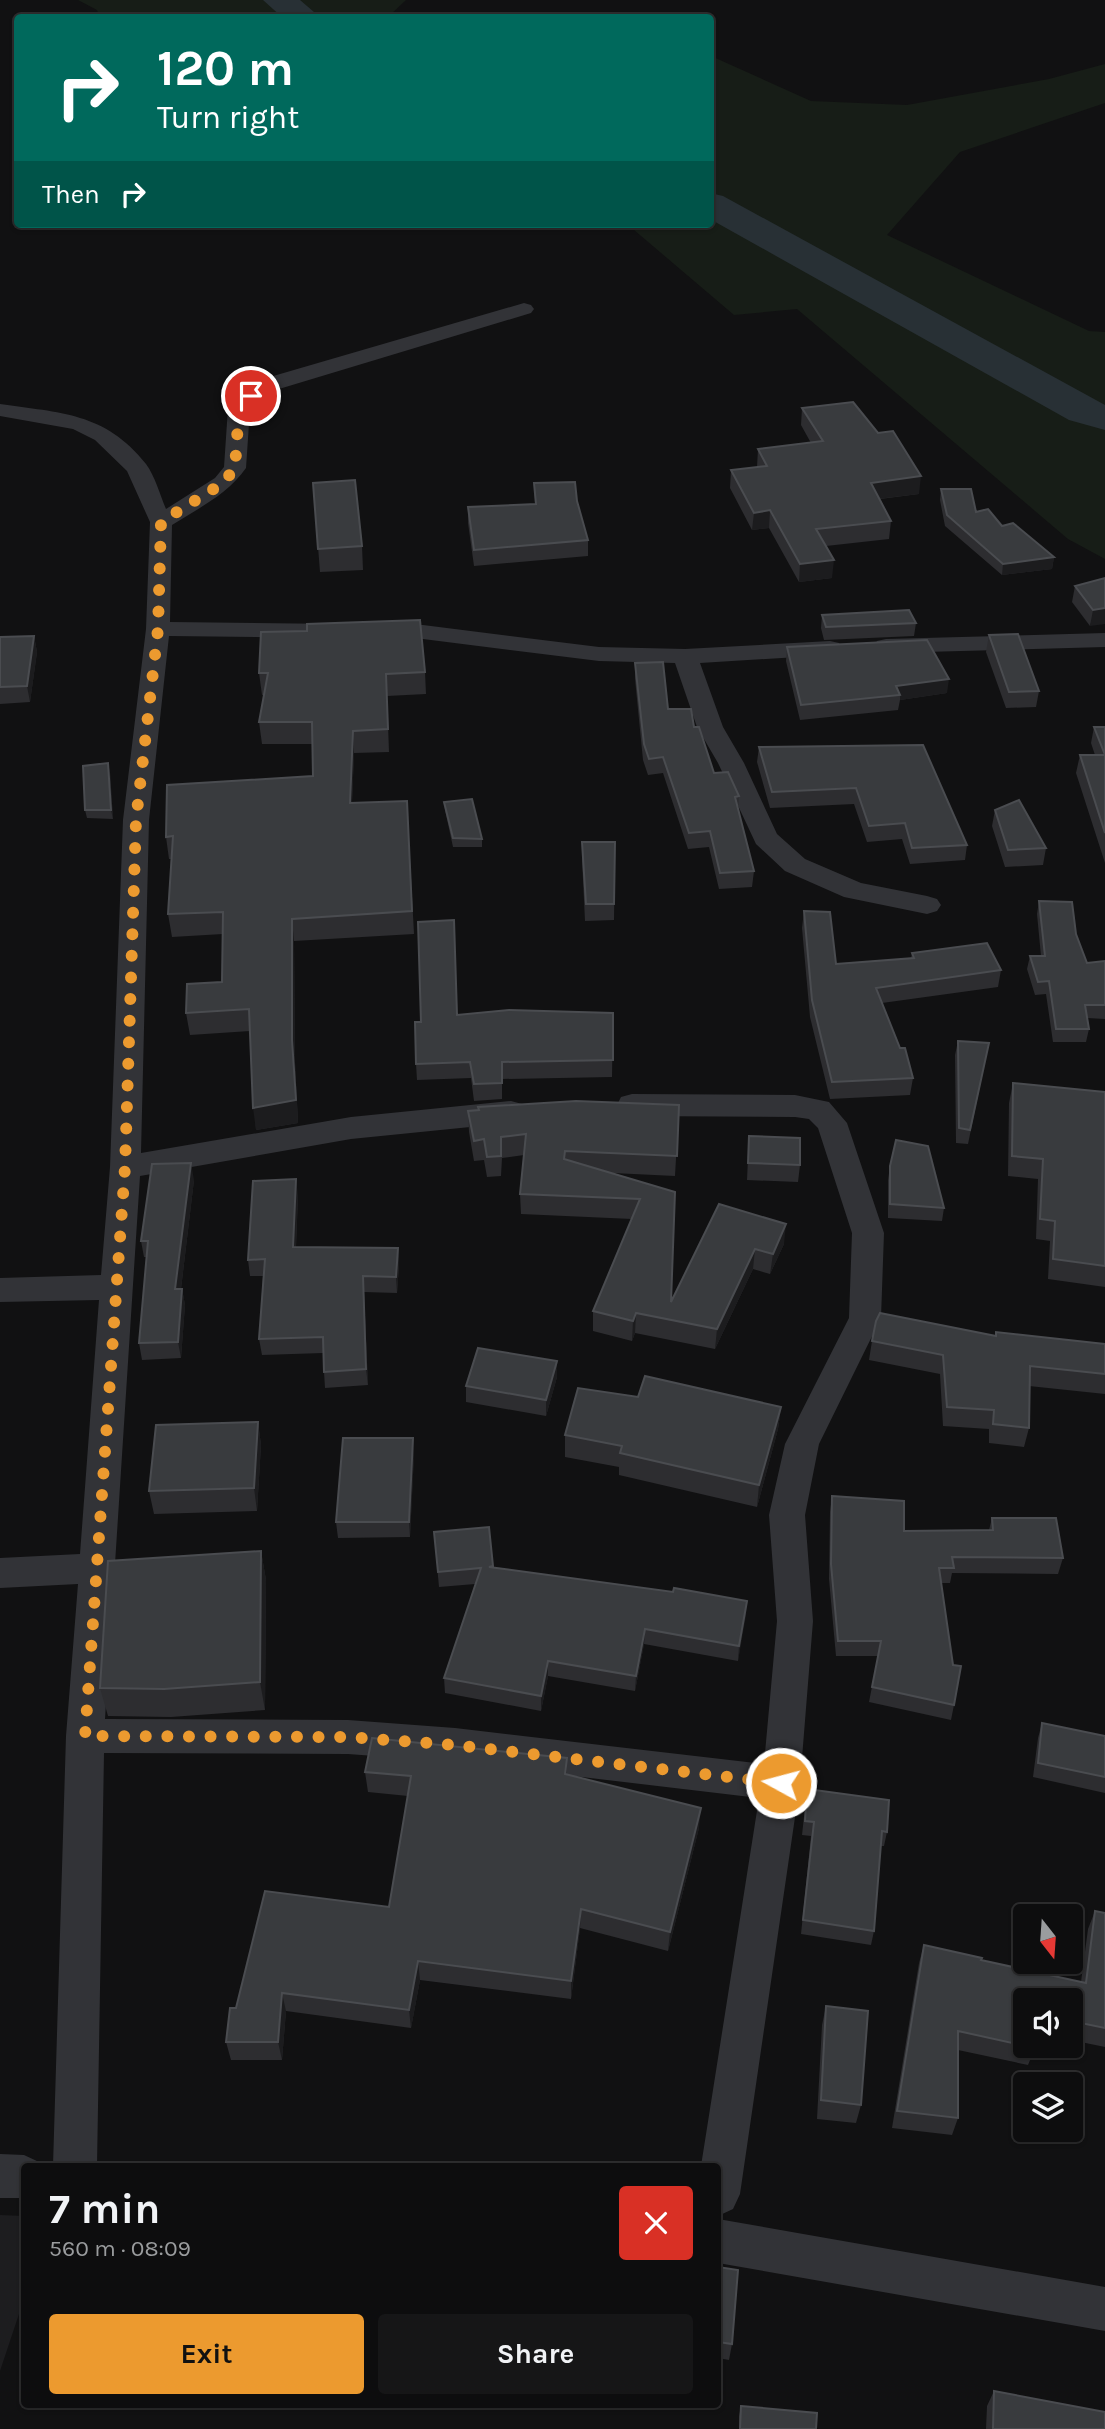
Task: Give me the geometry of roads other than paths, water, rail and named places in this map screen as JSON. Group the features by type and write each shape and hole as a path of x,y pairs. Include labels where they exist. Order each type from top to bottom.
{"street":[{"path":"161,522 223,483 235,468 239,408 251,396 271,384 524,309"},
{"path":"0,410 79,423 103,435 137,468 161,522 158,629 136,820 125,1167 85,1736 75,2163"},
{"path":"158,629 423,632 599,654 685,656 968,642 1105,640"},
{"path":"685,656 710,727 737,773 766,838 795,865 854,891 927,905"},
{"path":"604,1107 795,1107 818,1110 832,1123 868,1233 865,1318 802,1444 787,1515 795,1621 781,1783 721,2174"},
{"path":"125,1167 351,1128 534,1111"},
{"path":"0,1290 117,1287"},
{"path":"0,1573 97,1568"},
{"path":"85,1736 348,1737 455,1745 781,1783"},
{"path":"0,2176 21,2177"},
{"path":"721,2242 1105,2309"}],"waterway":[{"path":"279,0 299,14"},
{"path":"714,206 1083,411 1105,418"}]}
